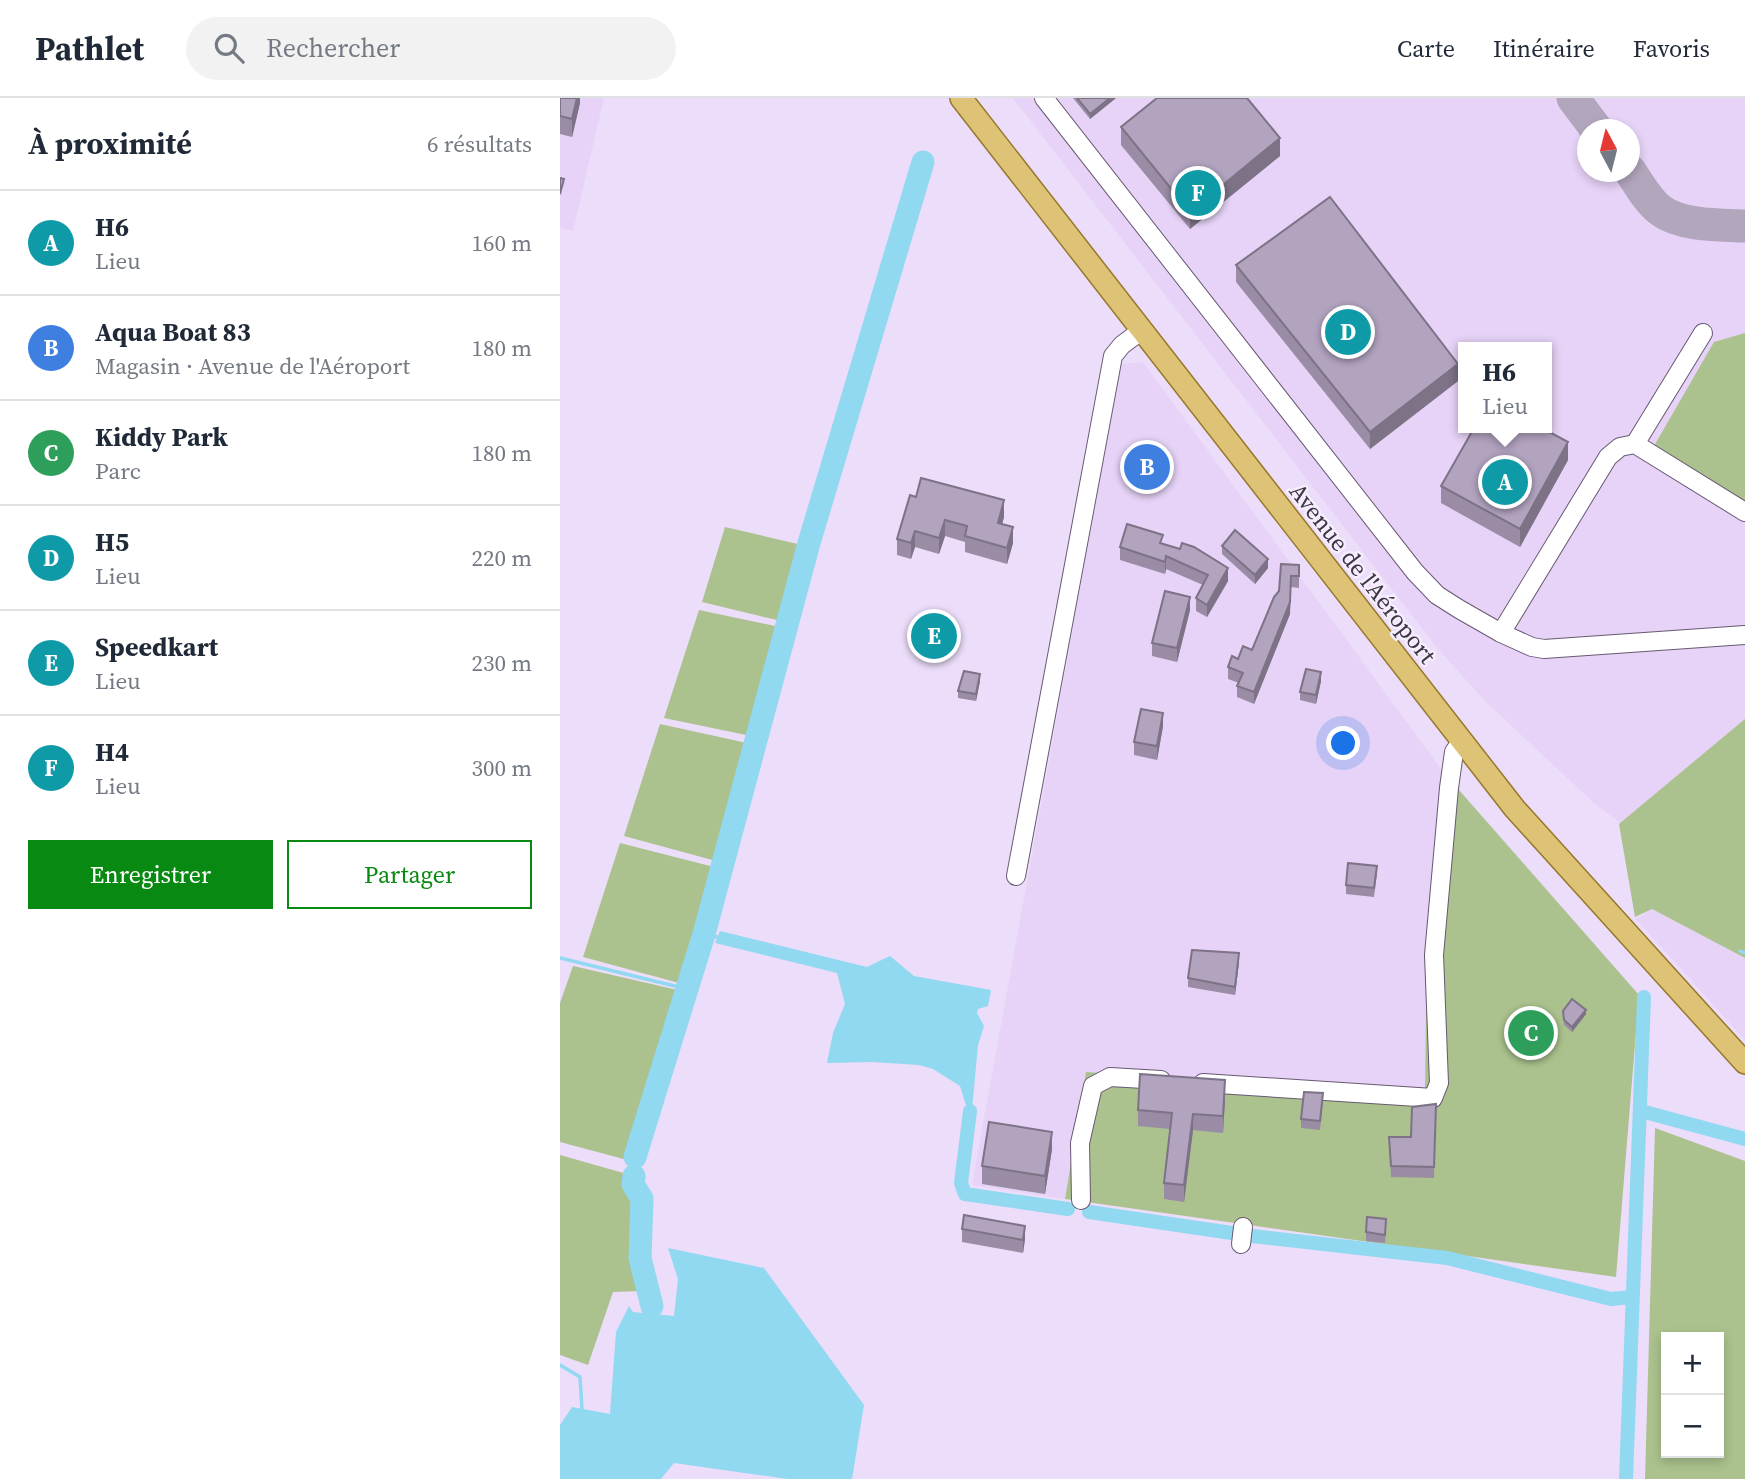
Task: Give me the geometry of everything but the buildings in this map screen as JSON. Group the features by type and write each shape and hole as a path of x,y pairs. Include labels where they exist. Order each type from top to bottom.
{"main road":[{"name":"Avenue de l'Aéroport","path":"961,98 1515,809 1745,1063"}],"street":[{"path":"1044,98 1415,572 1437,595 1501,634 1544,649 1745,635"},
{"path":"1016,876 1113,356 1122,345 1142,330"},
{"path":"1635,444 1703,333"},
{"path":"1501,634 1608,457 1620,447 1635,444 1745,512"},
{"path":"1081,1200 1080,1143 1093,1086 1110,1077 1433,1098 1439,1083 1434,955 1449,788 1454,752 1461,742"}],"shaded area":[{"path":"560,98 604,98 573,231 560,228"},
{"path":"1013,98 1745,98 1745,916 1595,804 1486,702 1438,649"},
{"path":"1143,362 1444,773 1427,931 1425,1091 1086,1072 1065,1199 972,1185 1121,364"},
{"path":"1652,909 1745,958 1745,1040 1636,919"}],"green space":[{"path":"1745,333 1745,502 1654,446 1714,342"},
{"path":"725,527 802,545 781,621 702,602"},
{"path":"699,610 780,627 751,736 664,718"},
{"path":"1745,719 1745,958 1652,909 1635,917 1619,824"},
{"path":"660,724 747,743 716,861 624,836"},
{"path":"1444,773 1639,995 1616,1277 1065,1199 1086,1072 1425,1091 1427,931"},
{"path":"620,843 714,867 679,983 583,957"},
{"path":"573,966 682,991 631,1161 560,1142 560,1003"},
{"path":"1655,1128 1745,1161 1745,1479 1645,1479"},
{"path":"560,1155 634,1176 641,1291 613,1292 588,1365 560,1355"}],"water":[{"path":"720,931 867,967 890,956 914,976 991,990 988,1006 978,1009 977,1013 984,1026 978,1045 972,1110 968,1112 960,1086 933,1069 919,1065 872,1062 827,1063 833,1033 845,1004 837,973 715,943"},
{"path":"668,1248 764,1268 864,1405 852,1479 788,1479 674,1463 661,1479 560,1479 560,1425 572,1407 610,1414 616,1332 629,1306 633,1312 674,1316 678,1279"}],"waterway":[{"path":"635,1157 704,934 809,543 923,162"},
{"path":"704,934 717,937"},
{"path":"1740,951 1745,953"},
{"path":"560,958 687,989"},
{"path":"1626,1479 1644,997"},
{"path":"970,1111 961,1183 965,1194 1068,1209"},
{"path":"1641,1111 1745,1139"},
{"path":"634,1176 633,1184 642,1199 640,1258 652,1306"},
{"path":"1089,1212 1252,1236 1447,1258 1611,1299 1632,1297"},
{"path":"560,1365 580,1377 582,1409"}],"taxiway":[{"path":"1573,98 1589,119"},
{"path":"1637,182 1651,202 1669,215 1701,224 1745,226"}],"place":[{"name":"H4","path":"1198,193"},
{"name":"H5","path":"1348,332"},
{"name":"Aqua Boat 83","path":"1147,467"},
{"name":"H6","path":"1505,482"},
{"name":"Speedkart","path":"934,636"},
{"name":"Kiddy Park","path":"1531,1033"}]}
